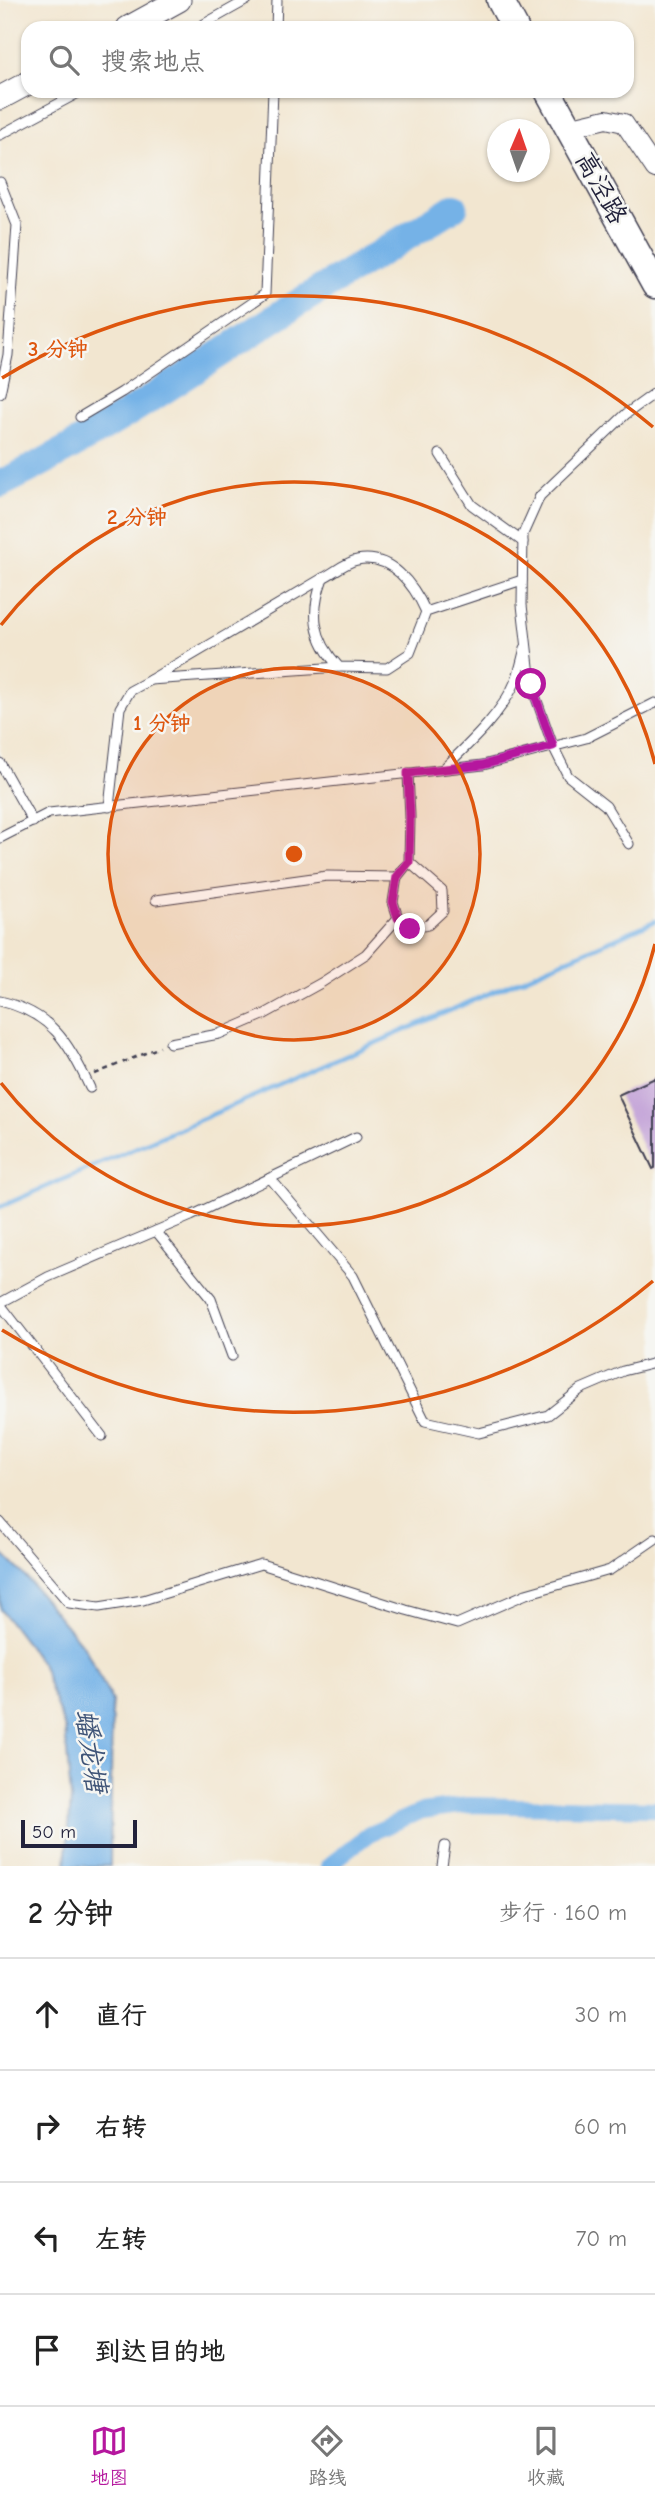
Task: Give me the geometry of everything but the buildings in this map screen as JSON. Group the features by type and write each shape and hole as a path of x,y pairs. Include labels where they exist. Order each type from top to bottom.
{"main road":[{"path":"500,0 511,21"},
{"name":"高泾路","path":"552,98 654,278"}],"street":[{"path":"141,21 179,0"},
{"path":"0,98 21,87"},
{"path":"568,128 607,119 624,123 655,169"}],"lane":[{"path":"210,21 247,0"},
{"path":"276,21 277,0"},
{"path":"0,135 69,98"},
{"path":"79,417 122,392 265,294 273,98"},
{"path":"0,182 17,225 8,355 0,393"},
{"path":"629,844 606,806 568,776 553,746 531,684 522,605 523,534 540,496 626,414 655,393"},
{"path":"440,454 472,505 523,542"},
{"path":"109,807 120,708 130,691 356,560 378,560 400,573 416,590 426,612 410,653 387,668 339,667 150,680"},
{"path":"323,578 315,599 316,625 324,651 339,667"},
{"path":"426,612 522,580"},
{"path":"443,769 480,734 505,698 516,681 526,643"},
{"path":"0,838 50,813 483,765 586,737 655,704"},
{"path":"0,763 33,822"},
{"path":"408,773 409,862 397,877 393,902 398,918 410,929 428,925 443,911 442,891 409,862"},
{"path":"156,900 327,876 397,877"},
{"path":"170,1043 219,1034 263,1015 366,954 398,918"},
{"path":"0,1001 24,1007 52,1027 74,1054 90,1087"},
{"path":"102,1436 0,1304 48,1277 156,1231 356,1137"},
{"path":"271,1178 354,1276 425,1421 479,1433 548,1415 582,1389 623,1371 655,1363"},
{"path":"156,1231 211,1299 232,1356"},
{"path":"0,1522 69,1603 99,1607 143,1600 261,1564 406,1611 457,1624 526,1594 610,1570 655,1539"},
{"path":"442,1866 445,1846"}],"path":[{"path":"85,1078 170,1043"}],"water":[{"name":"蟠龙塘","path":"0,1551 24,1575 85,1648 112,1701 110,1866 66,1866 71,1798 65,1729 41,1663 0,1609"}],"waterway":[{"path":"0,484 105,427 454,207"},
{"path":"0,1207 655,921"},
{"path":"328,1866 369,1834 422,1811 468,1805 655,1809"}],"route":[{"path":"410,929 398,918 393,902 397,877 409,862 408,773 483,765 553,746 531,684"}]}
